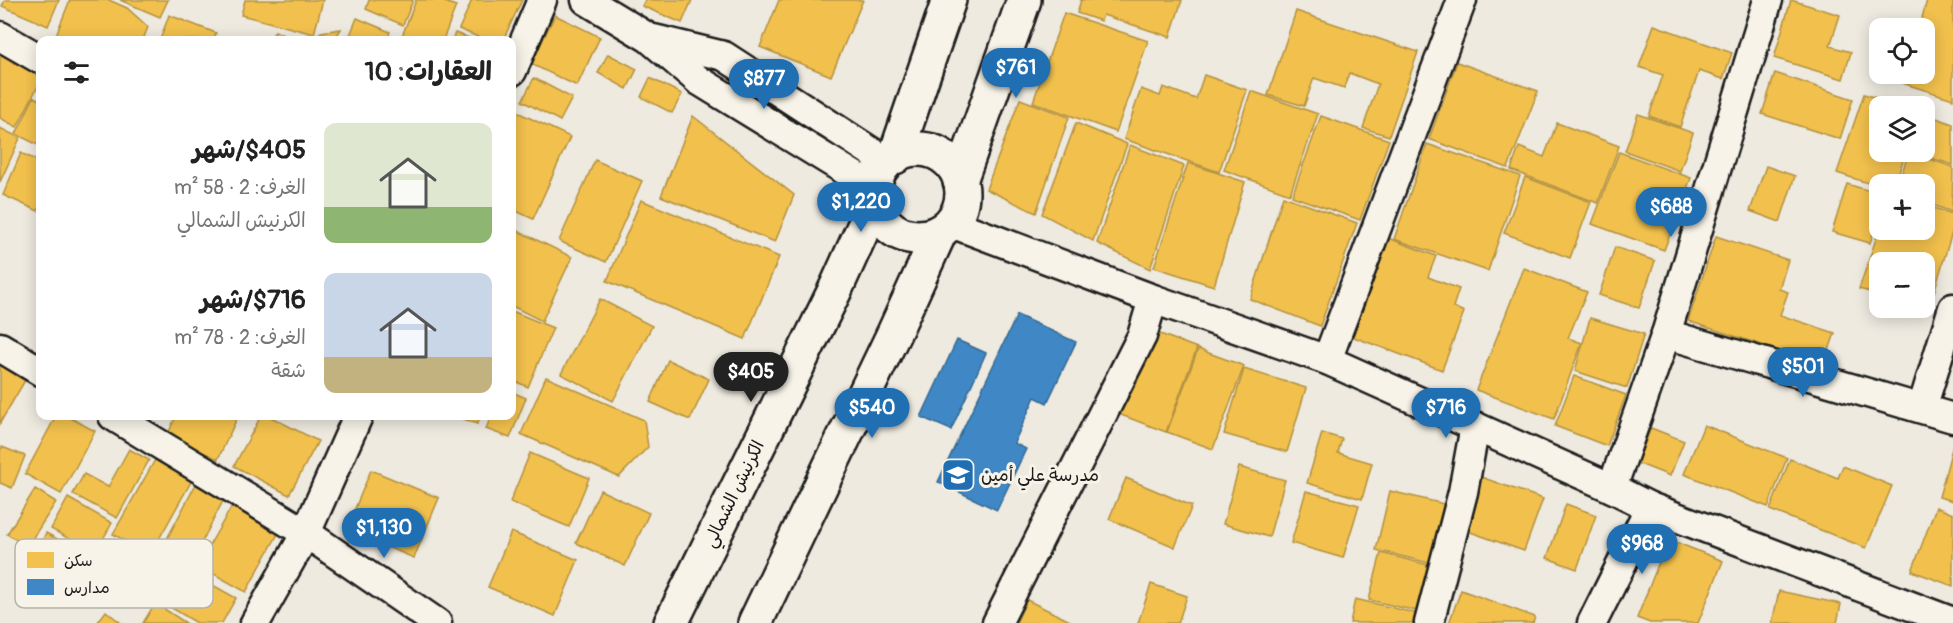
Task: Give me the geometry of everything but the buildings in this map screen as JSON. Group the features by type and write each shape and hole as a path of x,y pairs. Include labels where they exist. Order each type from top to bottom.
{"main road":[{"name":"الكرنيش الشمالي","path":"671,623 836,288 883,177 949,0"},
{"path":"960,182 1024,0"},
{"path":"755,623 945,227 958,211 962,196 960,182 954,168 943,157 929,151 914,150 899,153 883,177 880,215 888,226 900,234 913,237 927,237 945,227"}],"street":[{"path":"516,62 542,0"},
{"path":"586,0 649,38 724,56 883,177"},
{"path":"1327,360 1462,0"},
{"path":"1612,488 1666,334 1768,0"},
{"path":"0,36 36,57"},
{"path":"945,227 1327,360 1650,507 1953,622"},
{"path":"998,623 1142,336 1153,299"},
{"path":"1922,408 1953,308"},
{"path":"1666,334 1953,418"},
{"path":"0,347 36,369"},
{"path":"120,420 306,533 437,623"},
{"path":"255,623 306,533 356,420"},
{"path":"1429,623 1463,492 1475,426"},
{"path":"1592,623 1650,507"}],"place":[{"name":"مدرسة علي أمين","path":"958,475"}]}
